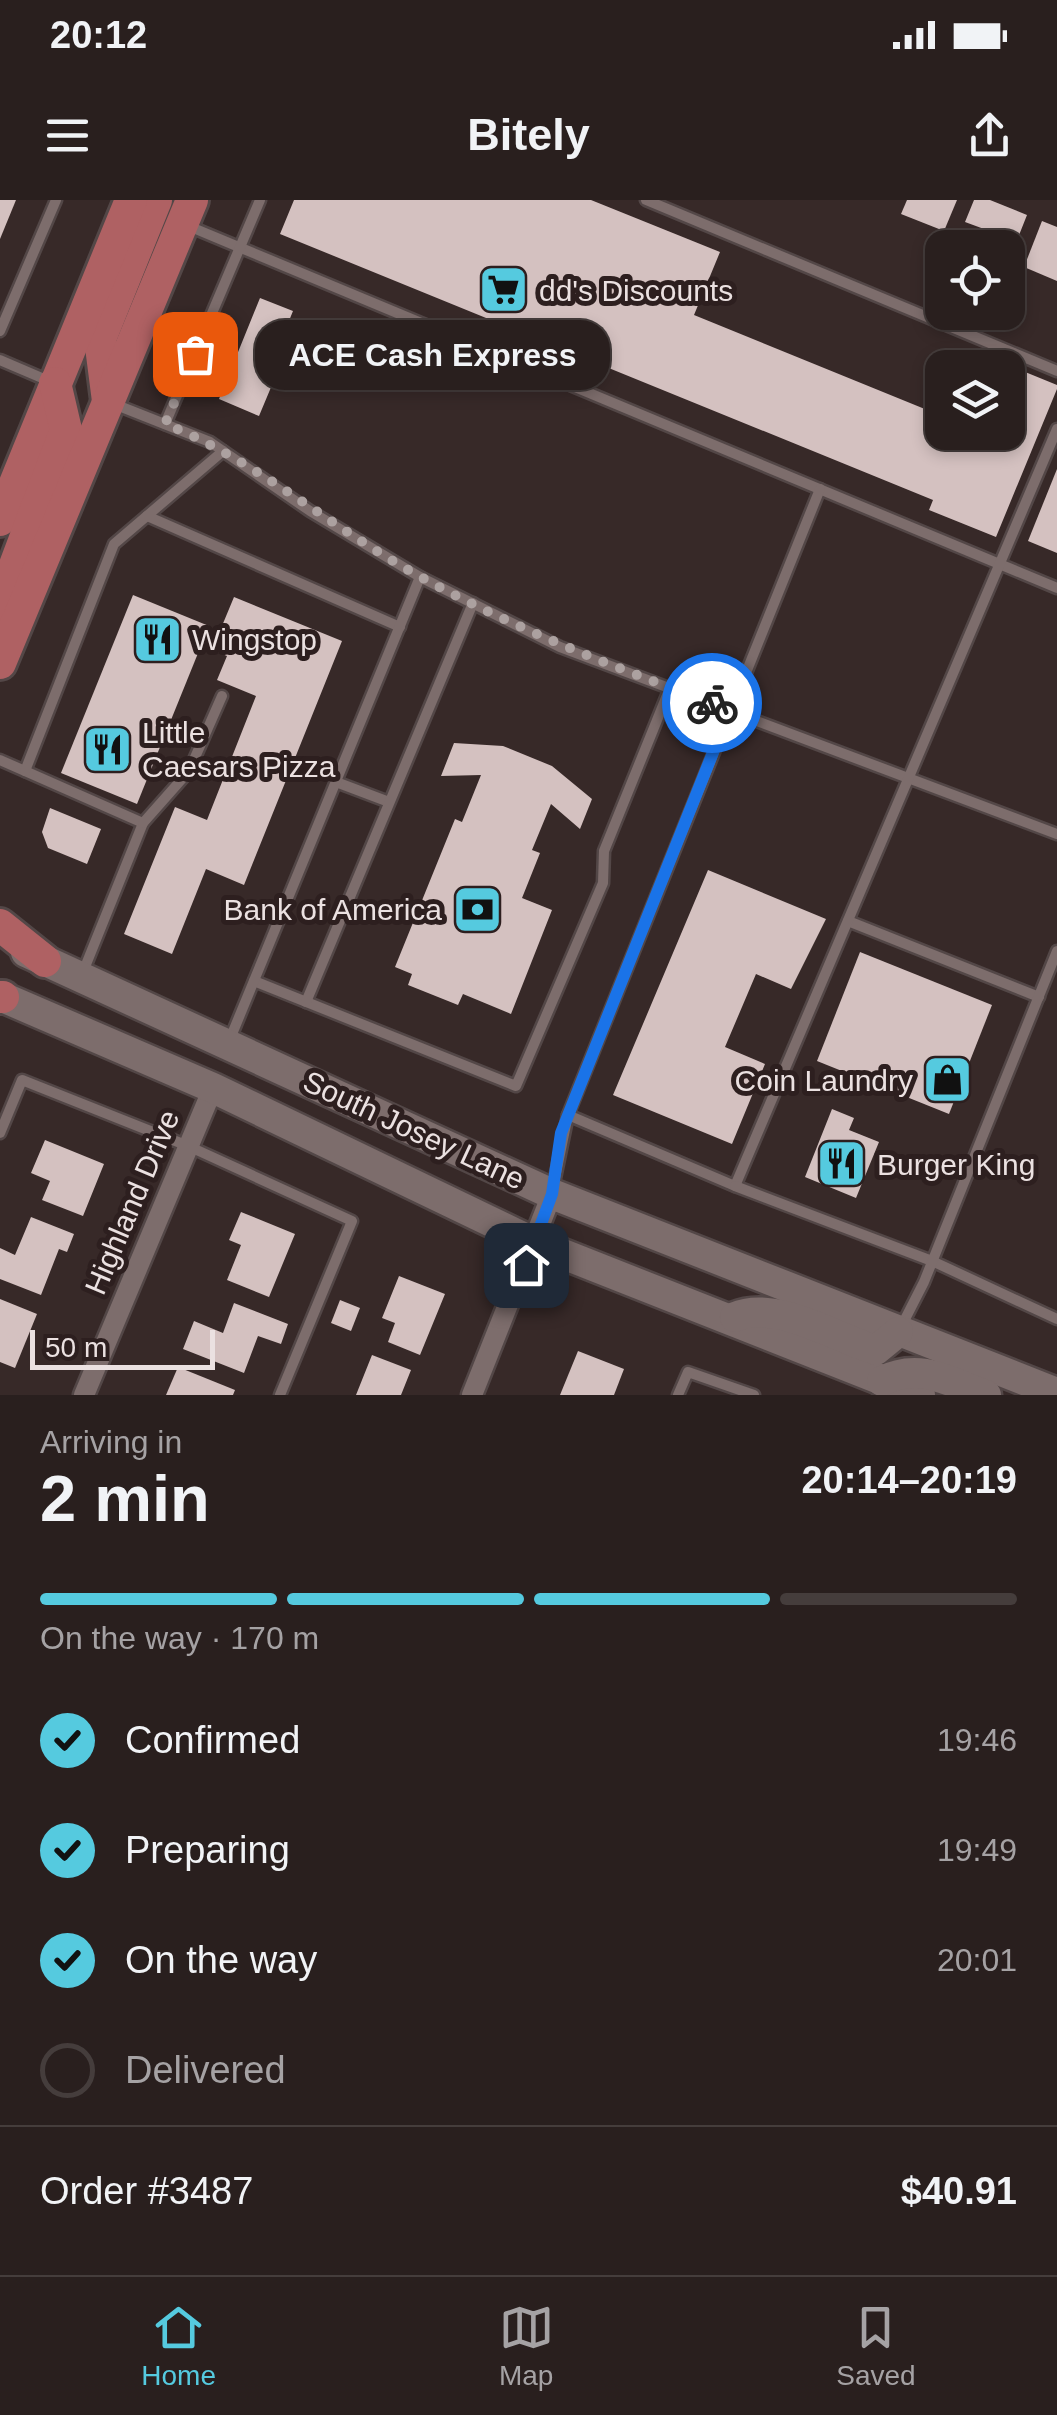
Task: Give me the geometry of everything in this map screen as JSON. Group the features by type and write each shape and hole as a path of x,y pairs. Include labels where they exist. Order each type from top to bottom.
{"main road":[{"path":"0,520 131,200"},
{"path":"108,401 100,340 156,200"},
{"path":"0,664 187,212"},
{"path":"0,619 2,602 66,430 55,384"},
{"path":"0,925 44,961"},
{"name":"South Josey Lane","path":"0,941 552,1194 1057,1393"},
{"name":"South Josey Lane","path":"1,997 213,1088 535,1243 729,1320 879,1388 920,1395"},
{"path":"729,1320 752,1310 876,1350 898,1332"},
{"path":"879,1388 903,1370 916,1370 986,1395"}],"street":[{"name":"Highland Drive","path":"84,1395 213,1088"},
{"path":"472,1395 552,1194"}],"lane":[{"path":"0,331 56,200"},
{"path":"165,424 260,200"},
{"path":"646,200 1057,371"},
{"path":"187,212 240,248 1057,588"},
{"path":"0,360 55,384"},
{"path":"108,401 224,451 310,511 420,577 560,646 1057,834"},
{"path":"734,1186 1057,430"},
{"path":"25,771 114,544 224,451"},
{"path":"552,1194 568,1115 820,489"},
{"path":"147,516 400,626"},
{"path":"228,1045 420,577"},
{"path":"306,1002 472,602"},
{"path":"254,981 516,1086 603,883 604,851 670,688"},
{"path":"81,978 143,823 188,771 222,696"},
{"path":"0,760 143,823"},
{"path":"336,782 389,802"},
{"path":"848,921 1039,997"},
{"path":"898,1332 932,1262 1057,951"},
{"path":"0,1133 22,1080 188,1146 352,1221 280,1395"},
{"path":"568,1115 734,1186 932,1262 1057,1318"},
{"path":"678,1395 688,1372 754,1395"}],"building":[{"path":"0,200 16,200 0,239"},
{"path":"294,200 591,200 720,252 694,315 925,409 925,450 1025,450 1025,372 1057,385 1057,389 996,537 929,510 933,500 280,234"},
{"path":"907,200 957,200 944,230 901,214"},
{"path":"974,200 990,200 1027,215 1021,230 984,230 965,222"},
{"path":"1042,221 1057,227 1057,281 1025,264"},
{"path":"260,298 293,311 269,370 277,373 259,416 219,399"},
{"path":"1057,469 1057,553 1028,541"},
{"path":"133,595 209,626 137,804 61,773"},
{"path":"234,597 342,641 244,885 206,869 172,954 124,934 175,807 207,820 256,696 217,680 227,656 212,650"},
{"path":"454,743 503,746 552,766 592,799 580,829 551,804 532,850 540,853 522,898 552,910 511,1014 463,994 458,1005 408,985 412,974 395,967 455,819 462,822 481,775 441,776"},
{"path":"50,808 101,829 87,864 48,848 42,832"},
{"path":"708,870 826,919 791,989 756,974 725,1047 765,1064 732,1144 613,1095"},
{"path":"860,952 992,1005 949,1114 817,1061"},
{"path":"832,1109 854,1118 849,1130 879,1142 856,1198 805,1177"},
{"path":"45,1140 104,1164 83,1216 42,1200 50,1181 31,1173"},
{"path":"241,1212 295,1234 269,1297 227,1280 241,1245 229,1240"},
{"path":"31,1217 74,1234 67,1252 59,1249 41,1295 0,1279 0,1248 15,1255"},
{"path":"399,1276 445,1294 420,1355 388,1342 395,1323 382,1318"},
{"path":"0,1299 37,1314 15,1368 0,1362"},
{"path":"340,1300 360,1308 351,1331 331,1323"},
{"path":"234,1303 288,1324 281,1344 258,1336 244,1373 183,1349 194,1321 223,1333"},
{"path":"578,1351 624,1369 614,1395 560,1395"},
{"path":"372,1355 411,1370 401,1395 356,1395"},
{"path":"178,1367 235,1390 233,1395 166,1395"}],"way so far":[{"path":"195,354 165,424 210,442 310,511 420,577 560,646 712,703"}],"place":[{"name":"dd's Discounts","path":"504,290"},
{"name":"ACE Cash Express","path":"195,354"},
{"name":"Wingstop","path":"157,639"},
{"name":"Little Caesars Pizza","path":"107,749"},
{"name":"Bank of America","path":"477,909"},
{"name":"Coin Laundry","path":"948,1080"},
{"name":"Burger King","path":"842,1164"}],"route":[{"path":"526,1265 552,1194 561,1133 730,710 712,703"}]}
